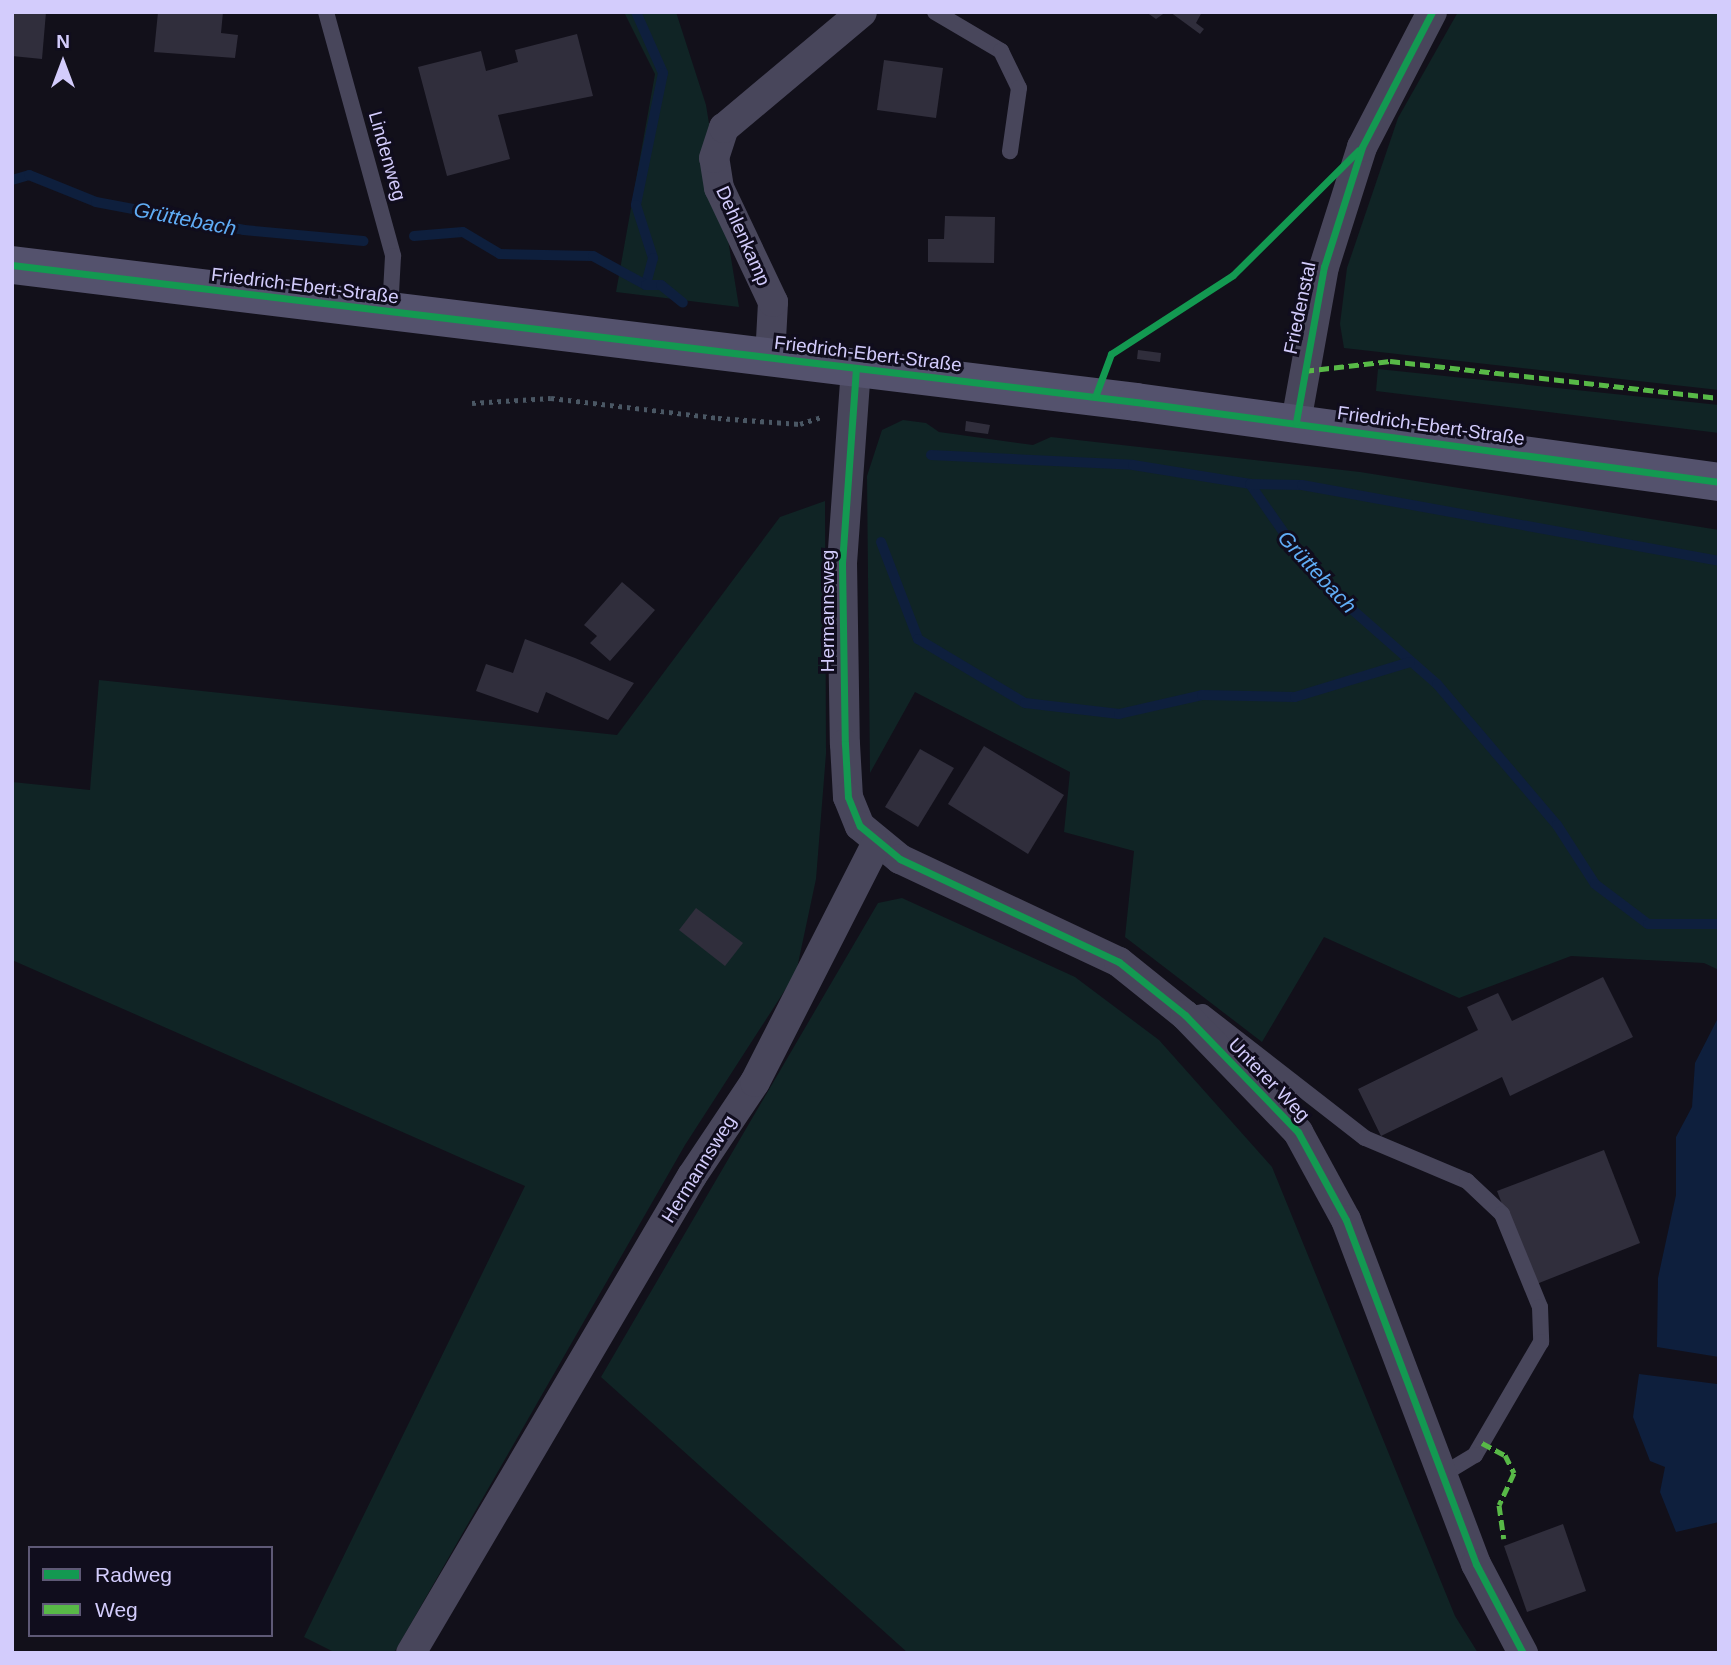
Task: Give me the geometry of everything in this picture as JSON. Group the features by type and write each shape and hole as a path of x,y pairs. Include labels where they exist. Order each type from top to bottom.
{"main road":[{"name":"Friedrich-Ebert-Straße","path":"12,265 1296,422 1719,482"}],"street":[{"name":"Dehlenkamp","path":"771,358 773,302 719,188 713,158 724,128 862,12"},
{"name":"Friedenstal","path":"1296,422 1324,267 1362,147 1432,12"},
{"name":"Hermannsweg","path":"411,1653 692,1176 755,1082 876,845 860,826 848,797 845,744 842,562 856,368"},
{"name":"Unterer Weg","path":"876,845 1092,944 1185,1015 1298,1132 1324,1170 1491,1598 1523,1653"}],"lane":[{"name":"Lindenweg","path":"326,12 393,256 389,313"},
{"path":"935,12 1001,51 1019,88 1010,151"},
{"path":"1185,1015 1203,1012 1365,1138 1467,1181 1502,1214 1540,1307 1541,1342 1475,1455 1441,1475"}],"path":[{"path":"472,403 551,398 800,424 852,409"}],"green space":[{"path":"624,12 676,12 706,105 739,307 616,292 655,74"},
{"path":"1458,12 1719,12 1719,390 1344,348 1340,324 1347,268 1398,118"},
{"path":"1378,369 1719,405 1719,433 1376,391"},
{"path":"903,420 926,423 939,432 1033,445 1051,437 1360,472 1719,530 1719,970 1704,963 1571,956 1459,998 1324,937 1262,1042 1125,937 1134,851 1064,832 1070,772 915,692 870,773 867,476 882,430"},
{"path":"825,501 826,754 816,879 796,973 685,1145 394,1653 336,1653 304,1637 525,1186 12,960 12,782 90,790 99,680 617,735 780,517"},
{"path":"902,898 1075,977 1159,1040 1272,1167 1455,1616 1478,1653 908,1653 601,1377 878,903"}],"water":[{"path":"1719,1016 1719,1357 1657,1347 1658,1278 1676,1195 1676,1137 1692,1107 1695,1063"},
{"path":"1639,1374 1717,1384 1719,1522 1676,1532 1660,1492 1665,1467 1650,1461 1633,1417"}],"building":[{"path":"12,12 46,12 42,59 12,56"},
{"path":"158,12 223,12 221,33 238,35 235,58 154,52"},
{"path":"1146,12 1166,12 1156,19"},
{"path":"1170,12 1202,12 1196,23 1204,29 1200,34"},
{"path":"577,34 593,96 498,115 510,159 447,176 418,67 481,51 486,71 518,62 515,50"},
{"path":"884,60 943,68 936,118 877,110"},
{"path":"945,216 995,217 994,263 928,262 928,239 944,239"},
{"path":"1138,350 1161,353 1160,362 1137,359"},
{"path":"966,421 990,425 988,434 965,431"},
{"path":"622,582 655,610 610,661 590,643 597,636 584,625"},
{"path":"525,639 634,683 608,720 546,692 538,713 476,691 486,664 513,673"},
{"path":"984,746 1064,795 1028,854 948,804"},
{"path":"920,749 954,768 918,827 885,807"},
{"path":"696,908 743,943 725,966 679,930"},
{"path":"1603,977 1633,1037 1510,1096 1502,1077 1381,1136 1358,1089 1478,1030 1467,1007 1498,993 1512,1021"},
{"path":"1604,1150 1640,1243 1534,1285 1497,1191"},
{"path":"1563,1524 1586,1591 1527,1612 1504,1546"}],"waterway":[{"path":"636,12 663,73 636,205 653,258 646,285"},
{"name":"Grüttebach","path":"12,180 29,175 96,202 244,230 363,241"},
{"name":"Grüttebach","path":"414,236 463,232 500,254 593,256 646,285 661,285 683,303"},
{"name":"Grüttebach","path":"931,455 1133,465 1250,484 1314,576 1437,684 1557,825 1595,884 1648,924 1719,924"},
{"path":"1250,484 1302,485 1719,561"},
{"path":"881,542 918,639 1025,703 1119,714 1202,695 1295,697 1410,662"}],"marked path":[{"path":"1304,371 1390,361 1719,398"},
{"path":"1482,1443 1505,1455 1514,1473 1499,1505 1504,1539"}],"cycle path":[{"path":"1296,422 1324,267 1362,147 1432,12"},
{"path":"1095,397 1111,354 1233,275 1359,150"},
{"path":"12,265 1136,402 1719,482"},
{"path":"856,368 842,562 848,797 860,826 900,859 1119,962 1185,1015 1298,1132 1346,1220 1476,1564 1523,1653"}]}
